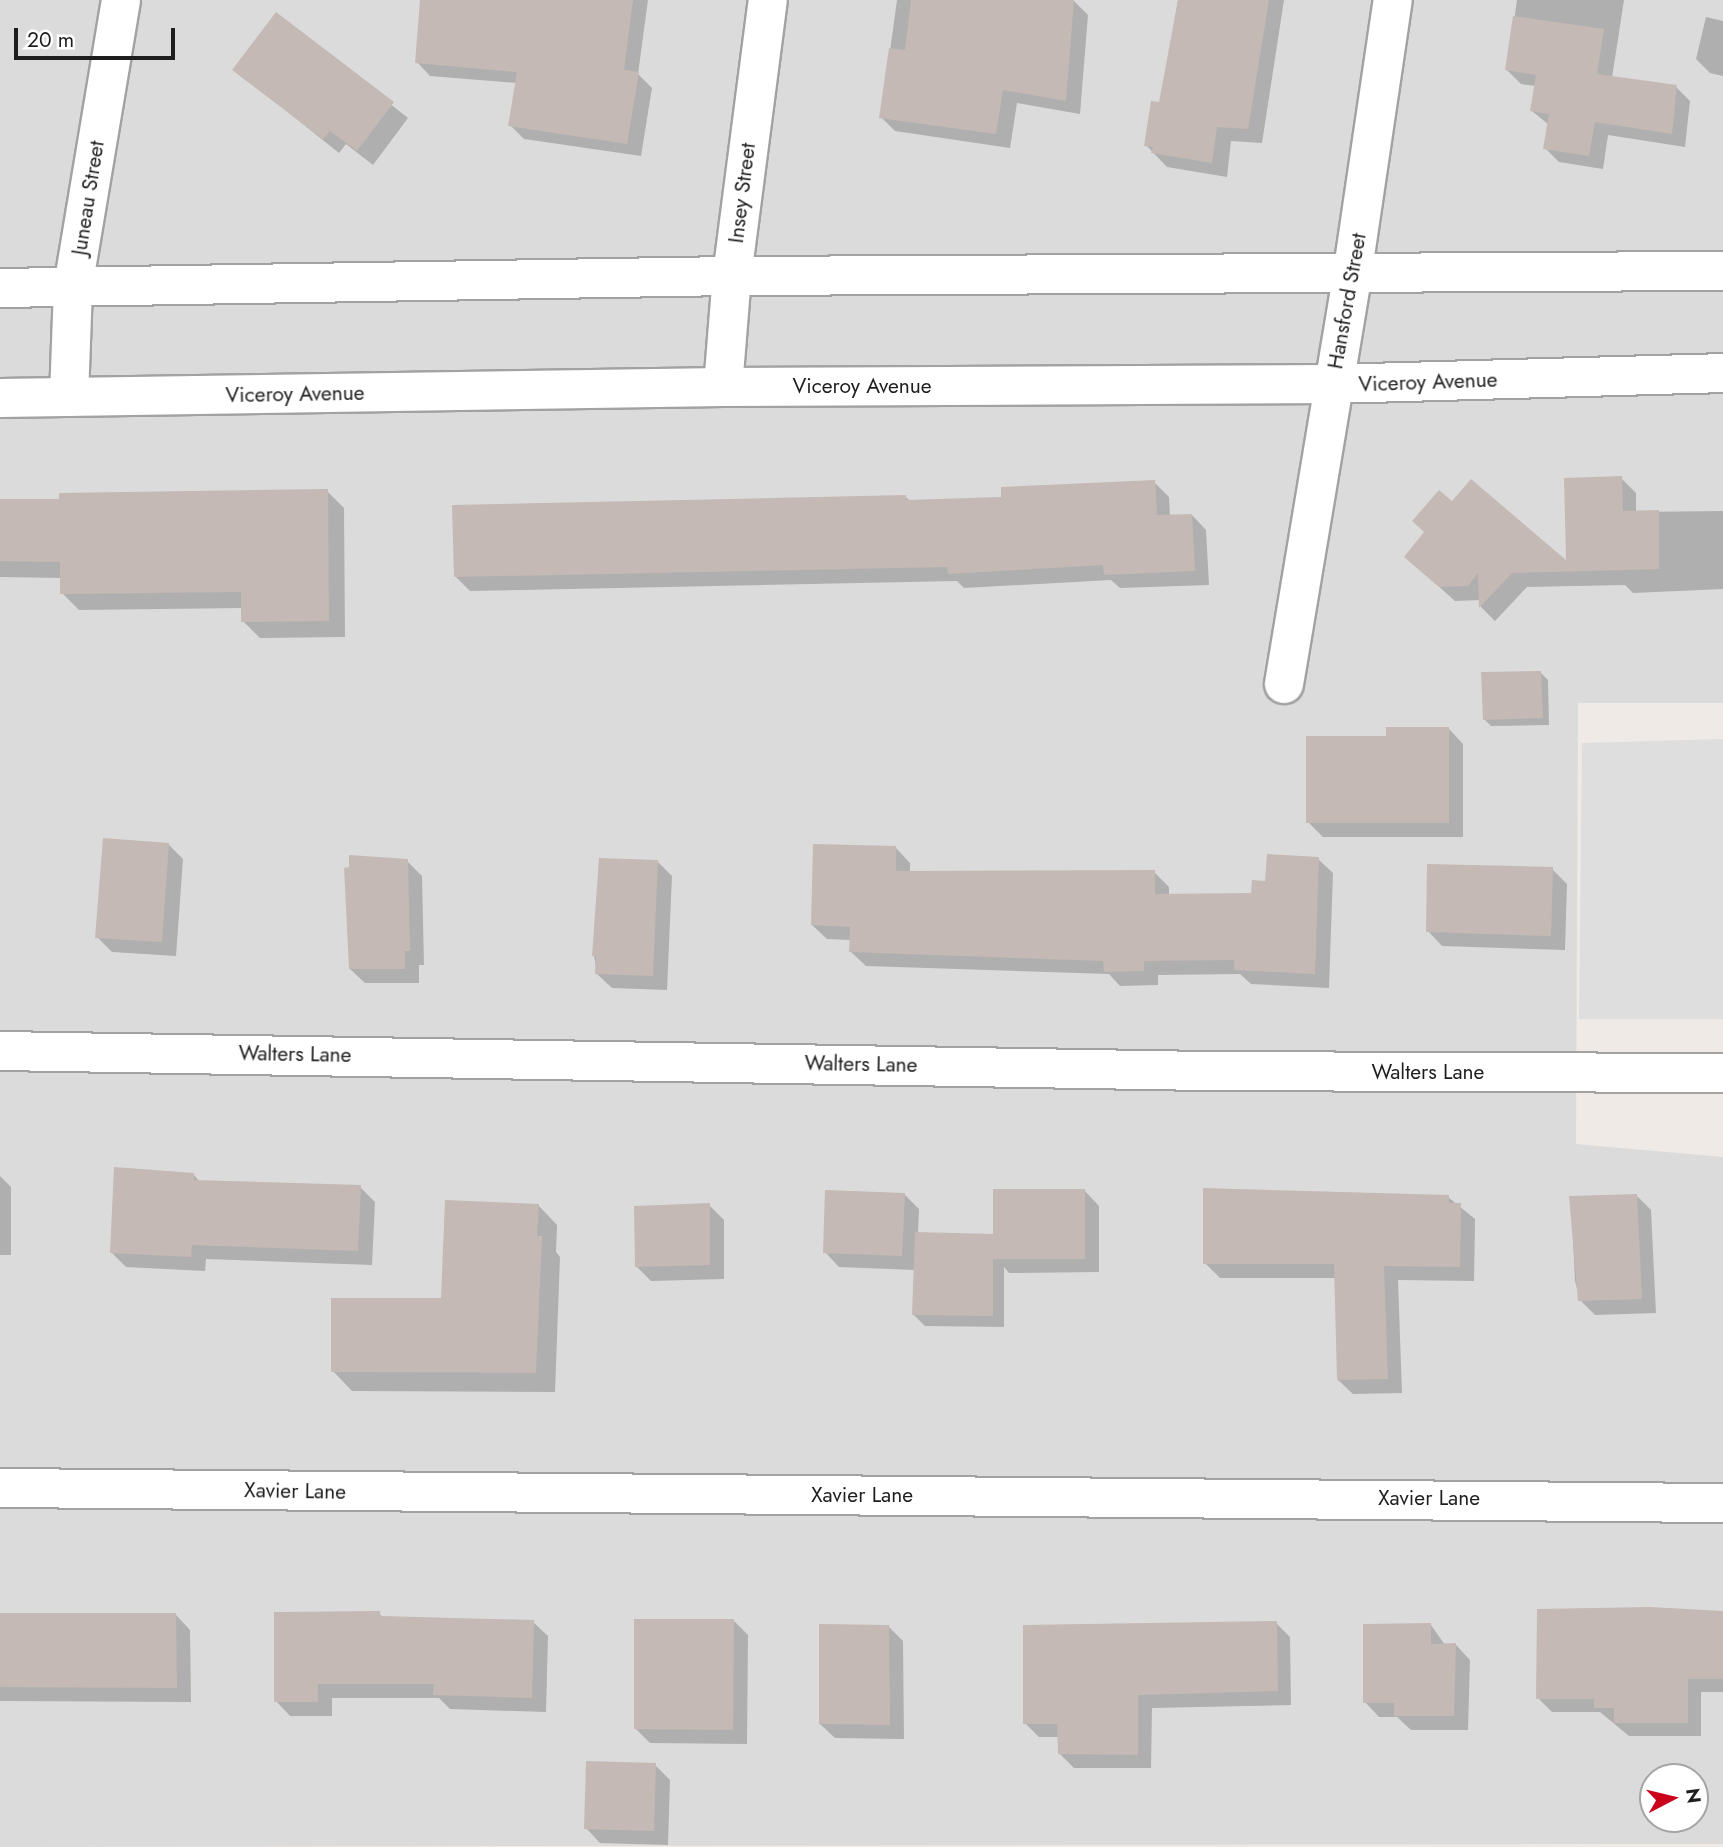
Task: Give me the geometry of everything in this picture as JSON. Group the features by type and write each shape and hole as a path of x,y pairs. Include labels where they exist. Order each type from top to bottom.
{"street":[{"name":"Juneau Street","path":"69,397 73,287 121,0"},
{"name":"Insey Street","path":"723,387 732,276 768,0"},
{"name":"Hansford Street","path":"1284,684 1352,276 1393,0"},
{"path":"0,288 732,276 1352,276 1723,271"},
{"name":"Viceroy Avenue","path":"0,398 723,387 1332,384 1723,373"},
{"name":"Walters Lane","path":"0,1051 1216,1071 1723,1073"},
{"name":"Xavier Lane","path":"0,1488 1723,1503"}],"shaded area":[{"path":"0,0 1723,0 1723,703 1578,703 1576,1144 1723,1157 1723,1844 0,1847"},
{"path":"1723,739 1723,1019 1579,1019 1582,743"}],"building":[{"path":"420,0 633,0 624,70 639,72 627,144 508,126 517,72 415,63"},
{"path":"911,0 1074,0 1066,101 1003,90 996,134 879,118 889,48 905,50"},
{"path":"1178,0 1269,0 1248,129 1217,127 1212,163 1151,153 1153,147 1144,146 1151,101 1159,102"},
{"path":"276,12 394,102 357,151 330,131 323,139 232,70"},
{"path":"1513,16 1604,29 1597,74 1677,85 1672,134 1595,122 1589,156 1543,149 1549,114 1530,111 1536,75 1505,70"},
{"path":"1622,476 1623,511 1659,510 1659,569 1512,573 1479,608 1478,573 1468,586 1439,587 1404,557 1424,532 1412,521 1439,490 1452,501 1471,479 1566,560 1564,478"},
{"path":"1155,480 1157,515 1192,514 1195,571 1104,575 1103,565 948,574 947,567 454,577 452,505 906,495 907,500 1001,497 1001,487"},
{"path":"328,489 329,621 241,622 241,592 60,594 60,562 0,561 0,499 59,499 59,493"},
{"path":"1541,671 1543,718 1483,720 1481,672"},
{"path":"1386,727 1449,727 1449,823 1306,823 1306,736 1386,736"},
{"path":"103,838 169,843 162,942 95,938"},
{"path":"813,844 896,846 896,871 1155,870 1155,894 1251,893 1252,880 1265,881 1267,854 1319,857 1315,974 1234,970 1234,960 1144,961 1144,971 1104,972 1103,961 849,952 850,927 811,925"},
{"path":"349,855 408,859 410,951 405,951 405,969 349,969 344,868 349,867"},
{"path":"599,858 658,860 653,976 595,974 596,956 592,956"},
{"path":"1427,864 1553,867 1551,936 1426,932"},
{"path":"114,1167 194,1173 194,1180 361,1185 358,1251 192,1245 191,1257 110,1253"},
{"path":"1203,1188 1449,1195 1449,1203 1461,1203 1460,1267 1384,1266 1388,1379 1337,1380 1334,1264 1203,1264"},
{"path":"993,1189 1085,1189 1085,1259 993,1259"},
{"path":"825,1190 905,1193 902,1256 823,1253"},
{"path":"1637,1194 1642,1299 1578,1301 1569,1196"},
{"path":"445,1200 539,1204 537,1236 542,1236 536,1373 331,1372 331,1298 441,1298"},
{"path":"710,1203 710,1265 635,1267 634,1206"},
{"path":"915,1232 993,1234 993,1316 912,1315"},
{"path":"1650,1607 1723,1611 1723,1679 1688,1679 1688,1723 1614,1723 1614,1708 1594,1708 1594,1699 1536,1699 1537,1609"},
{"path":"380,1611 380,1616 534,1620 532,1698 433,1695 434,1684 318,1684 318,1702 274,1702 274,1612"},
{"path":"0,1613 176,1613 177,1688 0,1687"},
{"path":"634,1619 734,1619 733,1730 634,1729"},
{"path":"1277,1621 1278,1691 1138,1695 1138,1755 1058,1754 1057,1724 1023,1724 1023,1625"},
{"path":"1431,1623 1431,1644 1456,1643 1454,1716 1394,1716 1394,1703 1363,1703 1363,1624"},
{"path":"819,1624 889,1625 890,1725 819,1724"},
{"path":"586,1761 656,1763 654,1831 584,1829"}]}
